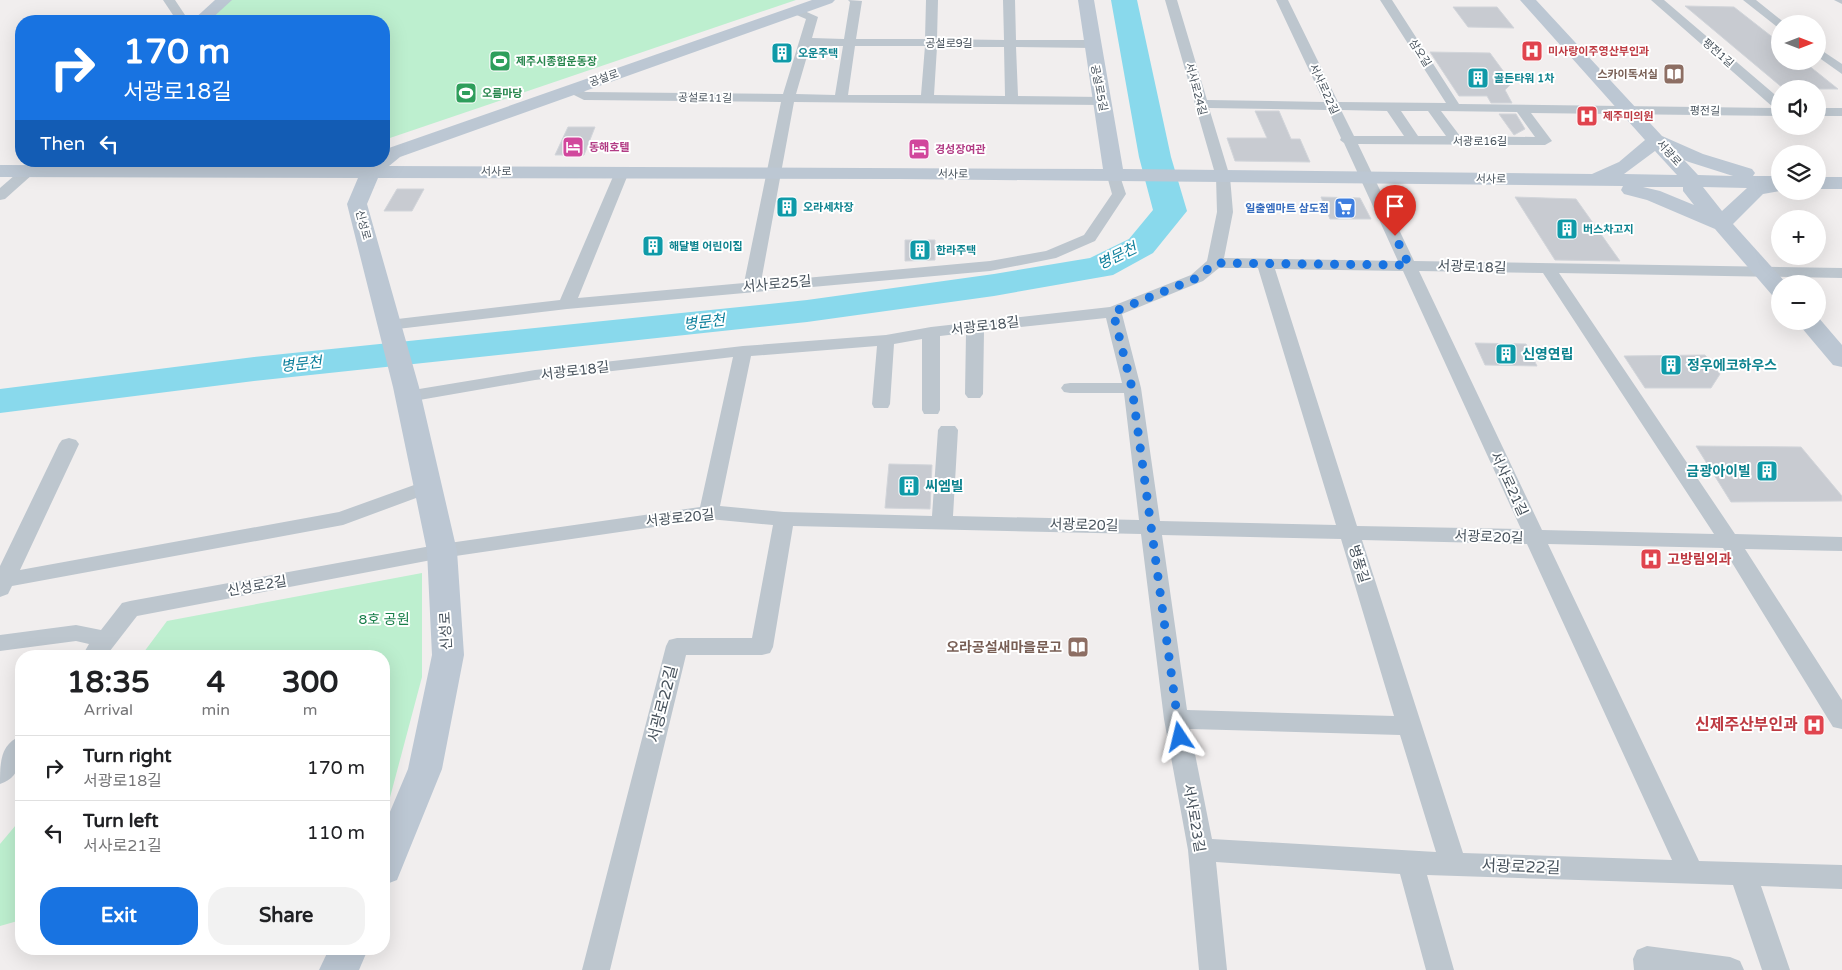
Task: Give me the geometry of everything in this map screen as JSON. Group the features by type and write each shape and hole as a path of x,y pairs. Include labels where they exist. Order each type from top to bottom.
{"street":[{"path":"169,0 177,15"},
{"path":"207,15 224,0"},
{"name":"공설로","path":"390,156 570,90 827,0"},
{"path":"841,99 856,1 854,0"},
{"path":"927,100 932,43 932,0"},
{"path":"1009,0 1012,101"},
{"name":"공설로5길","path":"1086,0 1103,101 1123,176"},
{"name":"서사로24길","path":"1171,0 1223,178"},
{"name":"서사로22길","path":"1282,0 1366,177"},
{"name":"삼오길","path":"1386,0 1454,106"},
{"name":"서광로","path":"1528,0 1657,140 1692,181 1693,191 1771,280"},
{"name":"평전1길","path":"1657,0 1771,98"},
{"path":"1749,0 1771,17"},
{"path":"752,286 788,99 812,17 796,10"},
{"name":"공설로9길","path":"806,42 1092,44"},
{"path":"1826,58 1842,70"},
{"name":"공설로11길","path":"570,90 584,96 1103,101"},
{"path":"1200,104 1332,104 1630,109"},
{"path":"1391,106 1414,141"},
{"path":"1431,106 1456,141"},
{"name":"서광로16길","path":"1347,140 1545,141 1520,107"},
{"name":"평전길","path":"1630,109 1771,112"},
{"path":"1826,112 1842,112"},
{"path":"1588,180 1630,166 1638,155 1657,140 1697,158 1771,181"},
{"name":"서사로","path":"390,164 622,172 1202,178 1366,177 1771,183"},
{"name":"서사로","path":"0,171 27,167"},
{"path":"0,196 33,167"},
{"name":"신성로","path":"377,167 357,204 407,392 442,551 448,656 425,769 390,854"},
{"path":"567,304 622,172"},
{"name":"서사로25길","path":"392,332 567,304 990,266 1050,255 1090,238 1119,194 1123,176"},
{"name":"서사로21길","path":"1366,177 1409,265 1534,538 1691,872"},
{"path":"1215,263 1225,212 1223,178"},
{"path":"1588,180 1653,195 1721,224 1757,189 1771,185"},
{"path":"1826,183 1842,183"},
{"name":"서광로18길","path":"407,392 743,351 886,340 931,332 1113,312 1197,278 1215,263 1409,265 1549,270 1842,273"},
{"name":"병풍길","path":"1265,264 1452,865"},
{"path":"1549,270 1729,541 1842,720"},
{"name":"서사로23길","path":"1113,312 1132,388 1176,718 1201,850 1213,970"},
{"path":"974,327 974,394"},
{"path":"1816,330 1842,360"},
{"path":"931,332 931,410"},
{"path":"881,404 886,340"},
{"path":"709,512 743,351"},
{"path":"1070,388 1132,388"},
{"path":"942,522 948,430"},
{"path":"3,585 69,444"},
{"path":"3,585 343,518 428,486"},
{"name":"서광로20길","path":"442,551 709,512 784,519 1150,526 1534,538 1842,544"},
{"name":"서광로22길","path":"596,970 677,646 762,647 784,519"},
{"name":"신성로2길","path":"100,648 130,609 442,551"},
{"path":"0,643 76,634 100,648"},
{"path":"1176,718 1409,726"},
{"path":"0,774 15,754"},
{"name":"서광로22길","path":"1201,850 1452,865 1842,876"},
{"path":"1410,863 1440,970"},
{"path":"1743,874 1776,970"},
{"path":"339,970 345,955"},
{"path":"1648,970 1646,959 1730,970"}],"green space":[{"name":"제주시종합운동장","path":"228,0 796,0 390,138 390,15 210,15"},
{"path":"33,167 372,167 371,171 28,171"},
{"name":"8호 공원","path":"422,573 422,677 390,797 390,650 145,650 167,621"},
{"path":"15,826 15,922 0,926 0,844"}],"building":[{"path":"1685,6 1734,7 1771,36 1771,70 1814,70 1838,89 1826,89 1826,80 1773,80"},
{"path":"1453,7 1497,7 1514,28 1468,27"},
{"name":"골든타워 1차","path":"1430,52 1490,53 1512,83 1505,90 1512,103 1491,103 1487,96 1459,96"},
{"path":"1255,111 1279,111 1291,139 1300,139 1310,162 1235,161 1227,138 1267,138"},
{"path":"1499,114 1516,114 1525,129 1514,135"},
{"name":"동해호텔","path":"568,127 595,127 584,155 555,155"},
{"path":"397,189 424,189 412,211 384,211"},
{"name":"일출엠마트 삼도점","path":"1321,197 1360,198 1371,219 1330,219"},
{"name":"버스차고지","path":"1515,197 1576,199 1620,261 1555,260"},
{"name":"한라주택","path":"905,240 935,240 935,260 905,261"},
{"name":"신영연립","path":"1475,343 1526,344 1537,366 1485,365"},
{"name":"정우에코하우스","path":"1705,355 1720,374 1711,388 1645,388 1624,356"},
{"name":"금광아이빌","path":"1696,446 1801,447 1842,496 1842,501 1731,502"},
{"name":"씨엠빌","path":"889,464 932,465 930,509 885,508"}],"waterway":[{"name":"병문천","path":"0,401 254,369 807,311 994,285 1100,267 1141,246 1170,211 1155,157 1124,0"}],"place":[{"name":"미사랑이주영산부인과","path":"1532,51"},
{"name":"오운주택","path":"782,53"},
{"name":"제주시종합운동장","path":"500,61"},
{"name":"스카이독서실","path":"1674,74"},
{"name":"골든타워 1차","path":"1478,78"},
{"name":"오름마당","path":"466,93"},
{"name":"제주미의원","path":"1587,116"},
{"name":"동해호텔","path":"573,147"},
{"name":"경성장여관","path":"919,149"},
{"name":"오라세차장","path":"787,207"},
{"name":"일출엠마트 삼도점","path":"1345,208"},
{"name":"버스차고지","path":"1567,229"},
{"name":"해달별 어린이집","path":"653,246"},
{"name":"한라주택","path":"920,250"},
{"name":"신영연립","path":"1506,354"},
{"name":"정우에코하우스","path":"1671,365"},
{"name":"금광아이빌","path":"1767,471"},
{"name":"씨엠빌","path":"909,486"},
{"name":"고방림외과","path":"1651,559"},
{"name":"오라공설새마을문고","path":"1078,647"},
{"name":"신제주산부인과","path":"1814,725"}],"route":[{"path":"1180,737 1132,388 1113,312 1197,278 1215,263 1409,265 1395,236"}]}
